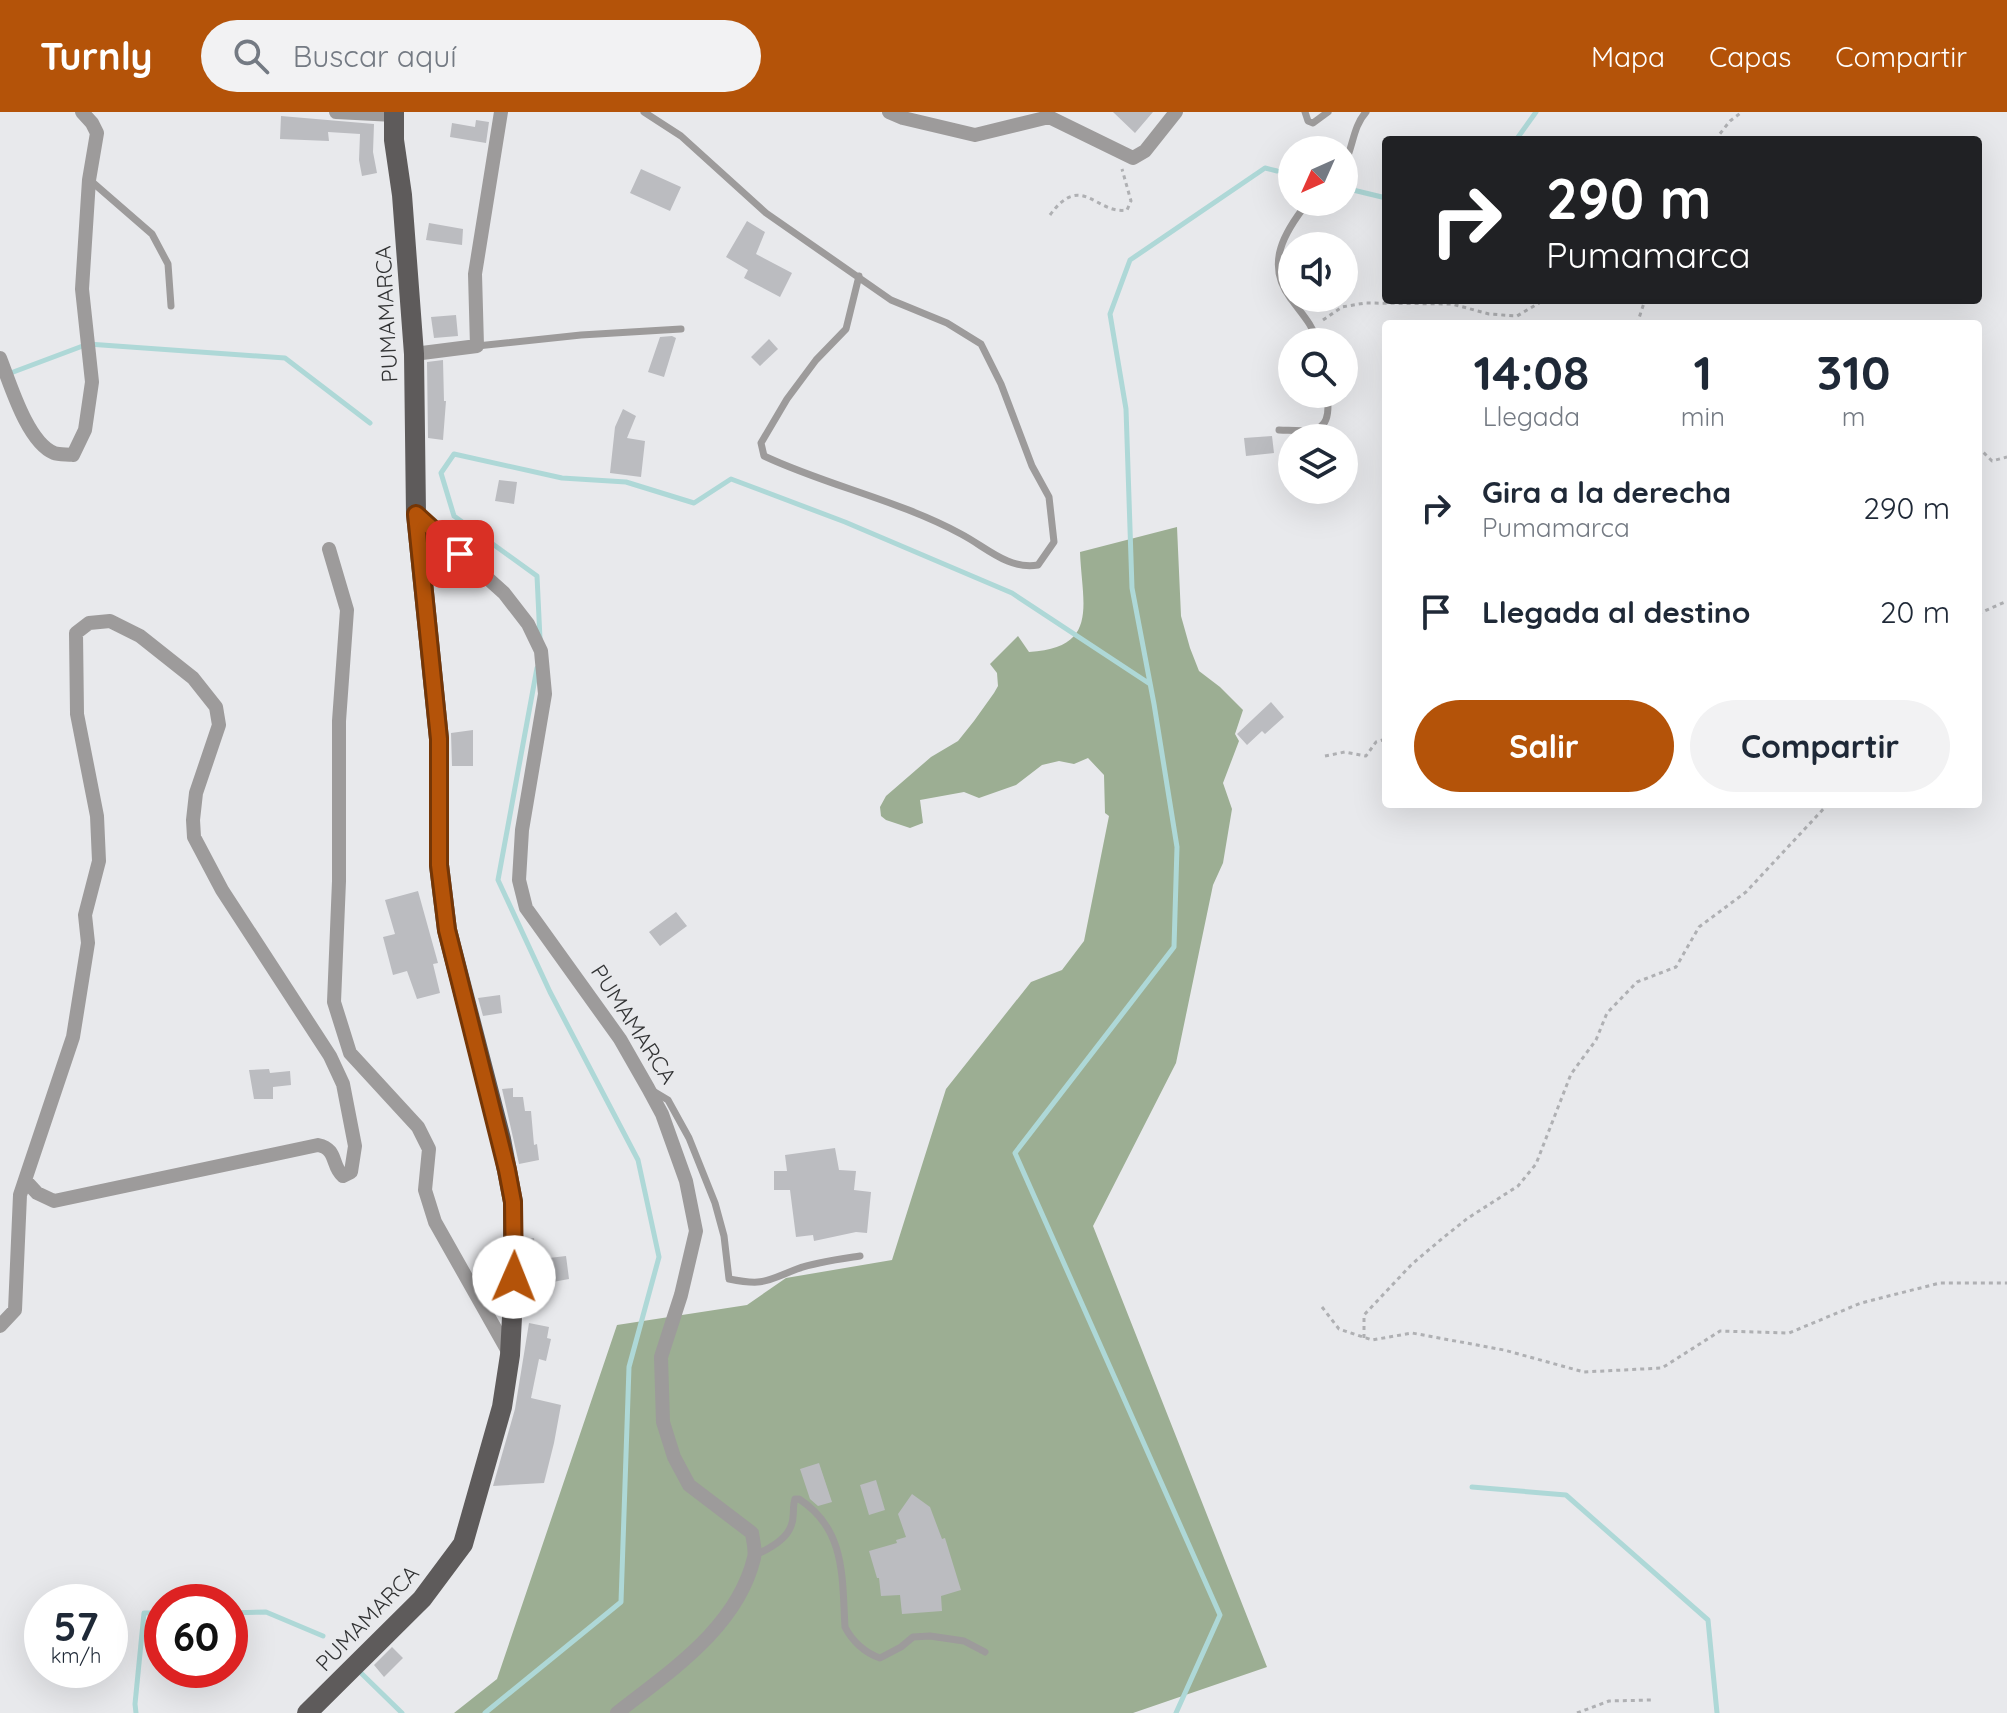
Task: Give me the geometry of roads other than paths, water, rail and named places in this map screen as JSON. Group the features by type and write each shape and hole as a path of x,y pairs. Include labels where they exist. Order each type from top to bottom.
{"main road":[{"name":"PUMAMARCA","path":"307,1713 422,1599 463,1544 502,1407 510,1355 513,1202 501,1139 447,930 439,865 439,739 416,514 414,354 394,113"}],"street":[{"path":"0,358 23,417 40,442 54,453 73,455 85,430 92,382 82,289 89,180 97,133 82,112"},
{"path":"336,112 394,113"},
{"path":"414,354 477,346 475,274 501,112"},
{"path":"900,114 975,135 1051,115 1133,158 1145,151 1176,112"},
{"name":"PUMAMARCA","path":"416,514 504,593 528,624 541,651 545,694 522,830 519,880 526,908 620,1039 648,1088 662,1114 686,1181 696,1231 681,1295 661,1357 663,1422 674,1457 689,1485 752,1533 755,1555"},
{"path":"329,549 347,610 339,721 339,881 334,1002 350,1053 418,1127 429,1149 425,1190 435,1222 510,1355"},
{"path":"0,1326 15,1310 20,1195 25,1180 73,1037 88,943 85,915 99,861 97,816 77,714 76,633 89,623 110,621 140,636 193,678 216,707 219,725 196,793 194,837 222,890 330,1056 343,1084 355,1146 348,1176 340,1175 334,1153 318,1145 54,1201 37,1193 25,1180"},
{"path":"330,1056 350,1053"},
{"path":"617,1713 691,1655 734,1606 755,1555"}],"lane":[{"path":"644,112 691,145 766,213 859,276 891,300 947,323 981,344 1001,384 1032,466 1049,497 1054,542 1038,565 1023,568 1012,564 957,531 916,513 764,456 761,443 787,399 816,360 846,329 859,276"},
{"path":"1305,112 1308,121 1313,123 1328,112"},
{"path":"1355,136 1359,120 1366,112"},
{"path":"89,180 152,234 168,264 171,306"},
{"path":"1297,216 1279,248 1280,274 1288,296 1313,328"},
{"path":"477,346 681,329"},
{"path":"648,1088 668,1100 689,1138 715,1203 724,1236 729,1279 750,1283 773,1280 796,1270 860,1256"},
{"path":"755,1555 781,1540 791,1527 793,1504 795,1499 799,1499 830,1528 844,1570 845,1627 868,1654 880,1658 913,1637 930,1636 964,1641 985,1652"}],"waterway":[{"path":"1519,136 1536,112"},
{"path":"1176,1713 1220,1615 1015,1153 1174,947 1177,847 1132,588 1126,409 1110,314 1130,260 1265,168 1277,171"},
{"path":"1358,191 1382,197"},
{"path":"8,374 88,344 285,358 370,423"},
{"path":"540,639 537,576 454,516 441,473 454,454 562,478 626,482 694,503 731,479 845,522 1012,593 1150,684"},
{"path":"485,1713 621,1602 629,1367 659,1257 638,1160 550,992 498,880 537,668"},
{"path":"1472,1487 1566,1495 1708,1620 1717,1713"},
{"path":"248,1612 266,1612 323,1636"},
{"path":"136,1713 144,1613"},
{"path":"361,1673 402,1713"}]}
